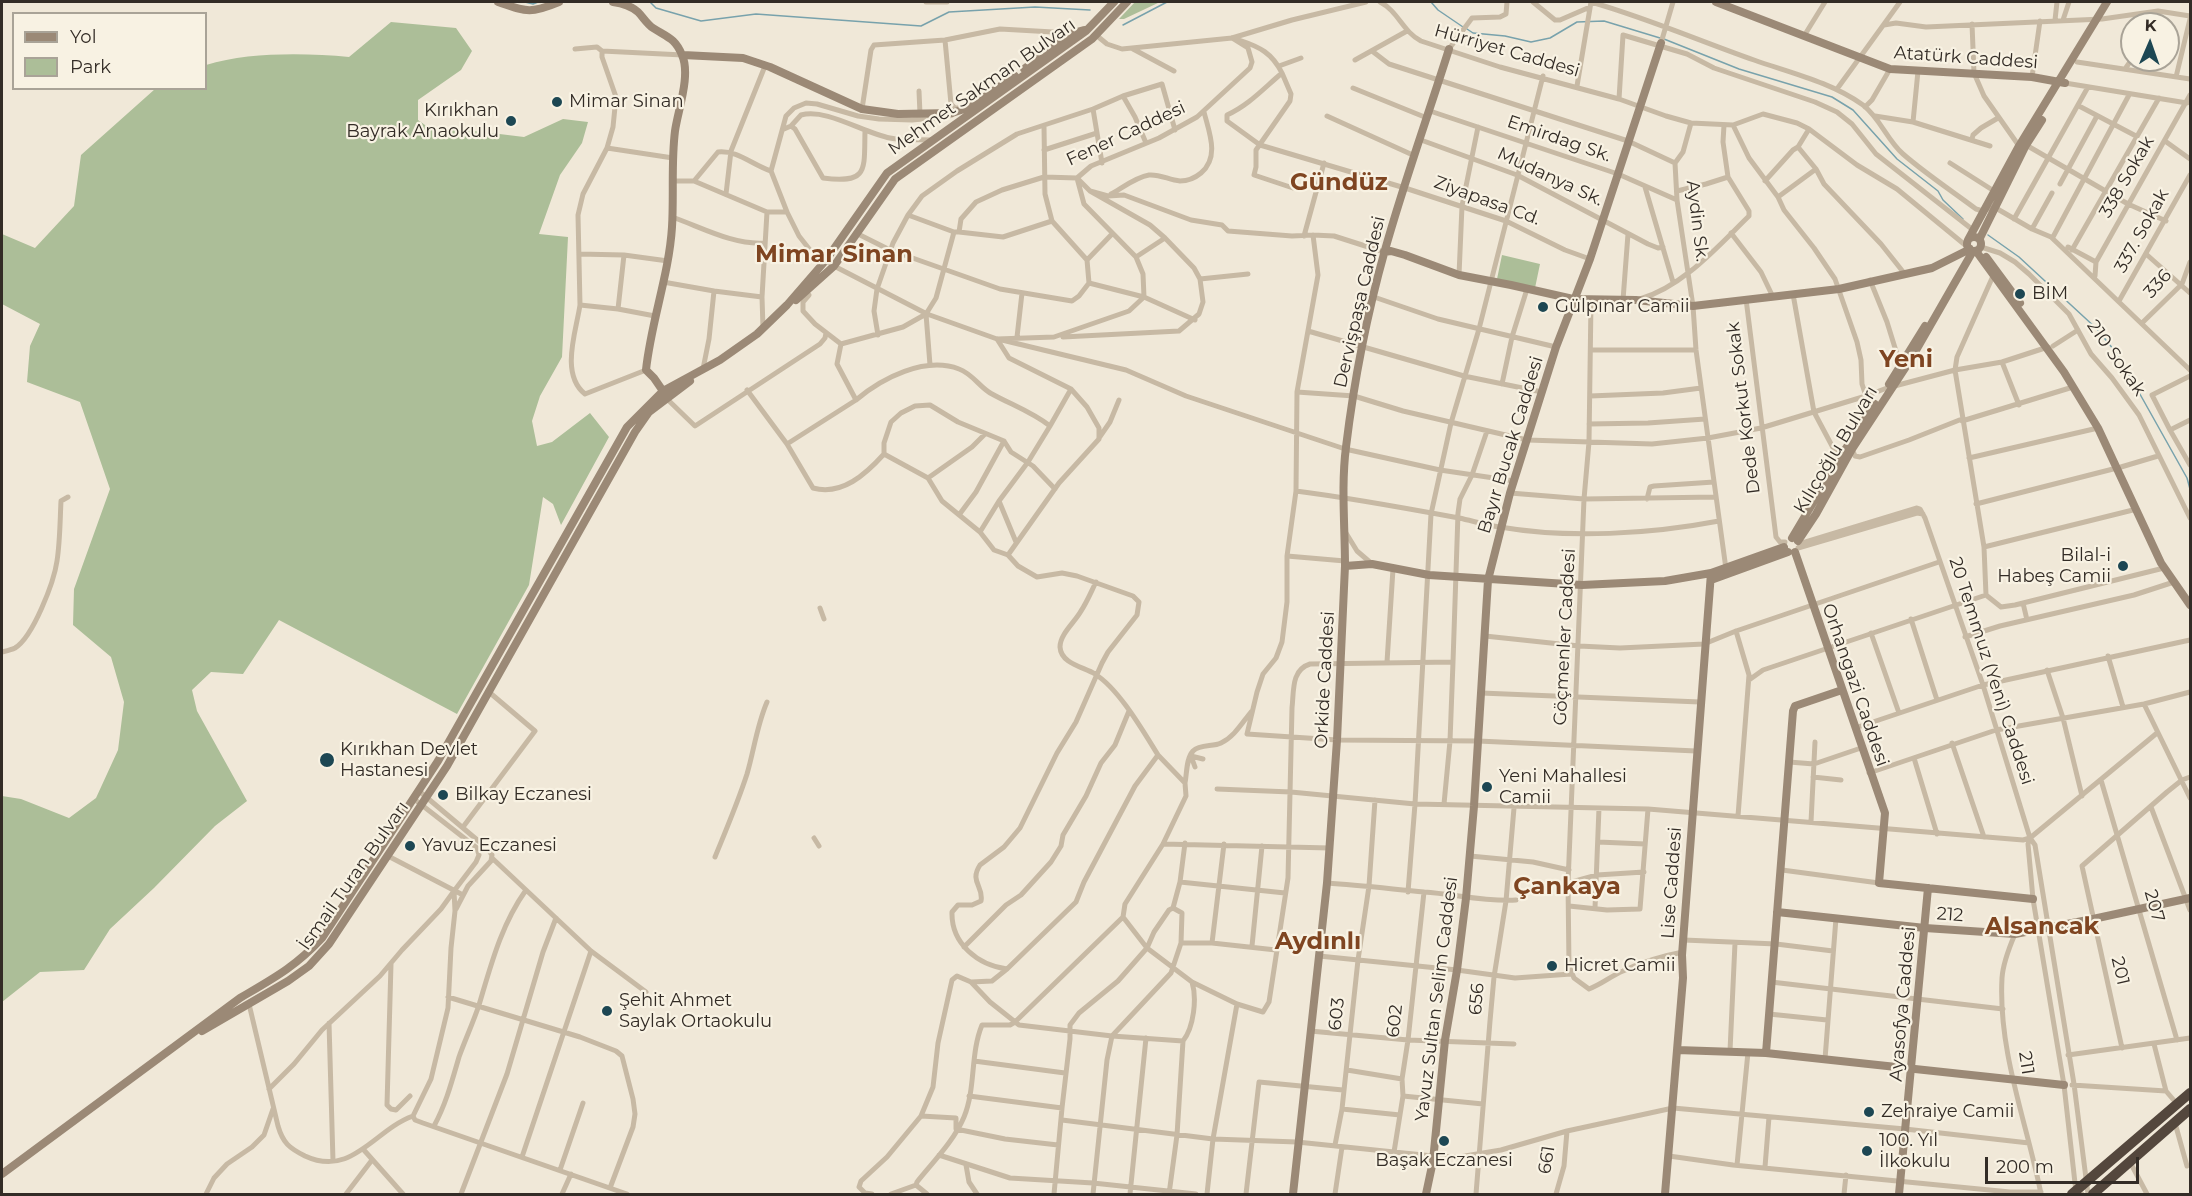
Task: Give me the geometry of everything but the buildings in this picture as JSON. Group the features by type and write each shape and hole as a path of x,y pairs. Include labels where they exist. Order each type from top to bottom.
{"highway":[{"path":"2077,1194 2085,1181 2190,1093"},
{"path":"2093,1194 2190,1109"}],"street":[{"path":"498,2 518,9 536,11 559,2"},
{"path":"613,2 623,4 638,12 652,28 668,35 683,55 686,69 675,133 668,261 645,370 695,426 820,344 826,333"},
{"path":"926,2 947,2"},
{"path":"862,109 871,50 874,45 945,40 1000,29 1073,33 1088,29 1114,2"},
{"path":"1127,2 1096,35 1107,44 1122,49 1232,38 1366,2"},
{"name":"Hürriyet Caddesi","path":"1380,2 1389,6 1411,36 1421,41 1500,67 1542,76 1620,99 1691,123 1733,125"},
{"path":"1449,49 1472,18 1500,17 1506,14 1506,2"},
{"path":"1533,2 1555,20 1591,4 1634,14 1837,90 1875,116 1884,132 1902,153 1976,209 1983,212 1994,207"},
{"path":"1662,41 1673,2"},
{"name":"Atatürk Caddesi","path":"1716,2 1738,6 1804,36 1890,69 2032,77 2187,103"},
{"path":"1804,36 1825,2"},
{"path":"1837,90 1858,57 1900,2"},
{"path":"2055,20 2056,2"},
{"path":"2063,20 2069,2"},
{"path":"2062,82 2077,62 2107,2"},
{"path":"2112,2 2099,19 1994,191 1967,245 1976,247 2050,347 2103,426 2164,568 2190,605"},
{"path":"1577,86 1591,4"},
{"path":"1884,25 1896,23 1926,27 2099,19 2158,11 2190,18 2176,77"},
{"path":"2032,77 2040,21"},
{"path":"1972,24 1974,73 1984,96 1998,118 2023,145 2128,204 2166,221"},
{"name":"Mehmet Sakman Bulvarı","path":"665,395 757,334 787,305 826,260 887,173 1088,29 1089,36 1096,35"},
{"path":"1355,60 1407,31"},
{"path":"1073,33 970,107 945,117 912,120 858,116 831,107 806,103 794,108 786,116 771,171 799,236 810,250 834,266 944,322 996,339 1126,370 1186,396 1346,449 1440,470 1514,481"},
{"path":"1620,99 1623,34 1662,41 1714,68 1815,102 1837,112 1852,124 1876,154 1973,230"},
{"name":"Mehmet Sakman Bulvarı","path":"665,395 760,338 834,266 895,179 1096,35"},
{"path":"1232,38 1258,46 1266,51 1279,66 1291,94 1290,101 1256,150 1254,175 1293,188"},
{"name":"Fener Caddesi","path":"926,314 936,297 961,219 976,202 1002,190 1044,177 1077,178 1091,166 1175,130 1204,112 1250,68 1252,62 1248,48 1232,38"},
{"path":"945,40 951,105 955,108 970,107"},
{"name":"Bayır Bucak Caddesi","path":"1474,806 1488,580 1501,527 1556,347 1590,259 1662,41"},
{"path":"575,49 597,47 602,51 743,58 862,109 898,114 920,114 952,113 970,107"},
{"path":"1131,48 1174,71"},
{"name":"Dervişpaşa Caddesi","path":"1345,563 1346,533 1343,497 1346,449 1363,346 1384,252 1449,49"},
{"path":"602,51 616,97 613,127 607,148 583,195 578,215 580,305 571,367 574,381 585,394 645,370"},
{"name":"Aydin Sk.","path":"1372,51 1389,64 1628,141 1675,163 1677,200 1693,306 1696,350 1726,569"},
{"path":"1279,66 1301,58"},
{"path":"2077,62 2120,68"},
{"path":"726,195 731,150 765,66"},
{"path":"1865,107 1872,100 1890,69"},
{"path":"1913,122 1918,71"},
{"path":"2144,72 2190,79"},
{"path":"1260,145 1227,121 1227,115 1253,100 1282,73"},
{"path":"1408,892 1419,741 1431,514 1451,423 1479,329 1542,76"},
{"path":"878,334 874,311 877,289 890,250 908,215 922,196 957,171 1017,134 1162,84 1175,130"},
{"path":"2014,219 2088,87"},
{"name":"Emirdag Sk.","path":"1353,88 1428,115 1478,127 1618,174 1677,200"},
{"path":"919,91 920,114"},
{"path":"2051,237 2129,95"},
{"name":"338 Sokak","path":"2095,276 2096,262 2190,95"},
{"path":"1123,96 1146,143"},
{"path":"2072,250 2159,98"},
{"path":"2079,106 2136,136"},
{"path":"1093,109 1102,163"},
{"path":"1108,195 1146,176 1159,175 1182,181 1194,179 1205,170 1211,161 1212,149 1204,112"},
{"path":"784,129 791,126 801,115 818,113 865,131 891,138 932,140"},
{"name":"210 Sokak","path":"1733,125 1763,114 1782,118 1809,129 1976,247 2000,253 2029,274 2069,314 2091,354 2139,415 2190,518"},
{"path":"1327,116 1415,156"},
{"path":"1875,116 1913,122 1990,146"},
{"path":"2060,184 2097,116"},
{"path":"1972,140 1973,135 1981,128 1998,118"},
{"path":"1675,163 1683,152 1691,123"},
{"path":"1636,300 1649,296 1688,272 1749,216 1749,211 1728,177 1723,142 1724,125"},
{"path":"1733,125 1749,158 1835,279 1857,342 1861,360 1862,384 1866,396"},
{"path":"791,126 795,129 823,178 839,180 858,176 864,167 865,131"},
{"path":"856,233 890,250 999,289 1072,301 1089,283 1087,260 1052,221 1045,194 1044,126"},
{"path":"1459,275 1462,206 1478,127"},
{"path":"1765,180 1792,150 1798,147 1809,129"},
{"path":"1044,150 1097,133"},
{"name":"Mudanya Sk.","path":"1421,140 1517,175 1648,244 1658,248 1663,247"},
{"path":"2165,141 2190,159"},
{"name":"Ziyapasa Cd.","path":"1260,145 1506,220 1565,250 1590,259"},
{"path":"1090,191 1108,195 1124,195 1191,220 1222,225 1228,231 1334,236 1384,252 1391,251 1405,255 1459,275 1573,299 1636,300 1693,306 1839,289 1870,280 1932,268 1976,247 2023,145"},
{"path":"1798,147 1816,169 1824,184 1881,244 1904,273"},
{"path":"607,148 673,159"},
{"path":"694,181 714,154 731,150 747,161 771,171"},
{"path":"1304,236 1324,163"},
{"path":"1950,163 1994,191"},
{"path":"1778,197 1816,169"},
{"name":"337. Sokak","path":"2120,301 2190,175"},
{"path":"1677,190 1728,177"},
{"path":"996,339 1179,331 1195,320 1199,314 1203,302 1200,279 1194,268 1150,225 1090,191 1077,178"},
{"path":"1054,337 1130,310 1144,297 1143,274 1136,257 1084,204 1077,178"},
{"path":"672,181 694,181 766,212 787,212"},
{"path":"1645,187 1672,282"},
{"path":"2032,229 2052,193"},
{"path":"1994,207 2096,262"},
{"path":"763,328 762,297 766,212"},
{"path":"908,215 956,232 1003,237 1052,221"},
{"path":"672,217 733,239 753,244 764,243"},
{"path":"1731,233 1761,272 1773,297"},
{"path":"1087,260 1112,234"},
{"path":"1313,234 1318,275 1297,392 1296,492 1287,556 1287,602 1282,642 1276,658 1263,674 1247,734 1337,740 1478,741 1696,751"},
{"path":"1623,300 1628,234"},
{"path":"2051,237 2095,276 2190,370"},
{"path":"1136,257 1165,238"},
{"path":"1976,247 1993,276 2050,347 2146,516 2161,554 2190,598"},
{"name":"Kılıçoğlu Bulvarı","path":"1792,545 1816,514 1889,388 1900,364 1976,247"},
{"name":"Kılıçoğlu Bulvarı","path":"1792,545 1839,459 1911,359 1976,247"},
{"path":"579,254 624,255 668,261"},
{"path":"2146,254 2190,292"},
{"path":"618,309 624,255"},
{"name":"336","path":"2142,323 2182,284 2190,262"},
{"path":"1200,279 1248,274"},
{"path":"1993,276 1958,357 1955,370 1984,548 1986,595 2001,607 2164,568"},
{"path":"1870,280 1887,322 1900,364"},
{"path":"663,282 762,297"},
{"path":"1089,283 1144,297 1195,320"},
{"path":"1502,384 1512,337 1527,289"},
{"path":"703,369 714,291"},
{"path":"806,291 809,295 803,302 803,311 841,344"},
{"path":"1017,337 1022,293"},
{"path":"1793,294 1814,412 1839,459"},
{"path":"1374,297 1438,319 1556,347"},
{"name":"Dede Korkut Sokak","path":"1746,299 1776,537 1780,542 1792,545"},
{"name":"Göçmenler Caddesi","path":"1571,974 1568,883 1584,499 1589,442 1592,301"},
{"path":"580,305 655,316"},
{"path":"841,344 903,327 926,314"},
{"path":"926,314 930,365"},
{"path":"1297,392 1354,396 1451,423 1527,440 1652,444 1708,438 1761,428 1889,388 1955,370 2002,362 2050,347 2078,330"},
{"path":"1308,331 1464,376 1542,392"},
{"path":"996,339 1009,358 1071,390 1087,407 1099,428 1099,439"},
{"path":"841,344 837,364 856,400"},
{"path":"1592,350 1696,350"},
{"path":"2002,362 2019,405"},
{"path":"787,444 880,383 915,368 930,365 958,369 970,375 990,393 1038,417 1050,426"},
{"path":"2190,376 2152,395 2190,465"},
{"path":"1852,449 1855,456 1860,457 1962,420 2019,405 2073,387"},
{"path":"1590,396 1663,393 1701,388"},
{"path":"747,390 787,444 813,488 825,491 853,483 884,454 884,443 891,422 915,406 930,405 958,422 1004,441 1011,452 1028,462 1055,489"},
{"path":"980,532 999,501 1028,462 1071,390"},
{"name":"İsmail Turan Bulvarı","path":"2,1174 240,998 283,973 303,958 322,938 438,761 627,427 665,395"},
{"name":"İsmail Turan Bulvarı","path":"164,1053 288,981 309,966 329,944 447,766 635,432 665,395"},
{"path":"1008,555 1055,489 1099,439 1110,422 1119,400"},
{"path":"1589,424 1706,419"},
{"path":"2170,430 2190,420"},
{"path":"1969,458 2098,428"},
{"path":"1444,804 1450,741 1460,499 1472,475 1487,431"},
{"path":"928,478 972,447 985,434"},
{"path":"959,515 976,492 1004,441"},
{"path":"884,454 928,478 942,501 980,532 994,550 1008,555 1018,566 1037,577 1062,573 1096,582 1133,596 1139,602 1137,615 1108,652 1096,674 1076,722 1057,753 1020,828 1013,838 977,870 975,878 982,896 981,901 972,905 958,905 952,912 953,929 964,947 992,967 1007,969"},
{"path":"1976,504 2120,468 2158,456"},
{"path":"1647,499 1650,487 1653,486 1714,482"},
{"path":"1296,492 1343,497 1501,527 1584,533 1683,528 1719,521"},
{"path":"1510,493 1584,499 1716,497"},
{"path":"2,652 15,648 23,640 49,592 57,562 62,501 68,497"},
{"path":"999,501 1016,542"},
{"path":"1984,548 2137,508"},
{"name":"20 Temmuz (Yeni) Caddesi","path":"1792,545 1917,513 1923,514 1983,685 2030,838 2035,845 2044,929"},
{"path":"1346,533 1357,551 1372,564"},
{"path":"1711,576 1792,545"},
{"path":"1287,556 1372,564 1429,575 1582,585 1711,576 1792,545"},
{"name":"Orhangazi Caddesi","path":"1792,545 1869,773 1885,813 1879,883"},
{"path":"1485,636 1620,648 1704,644 1939,562"},
{"name":"Orkide Caddesi","path":"1293,1194 1330,848 1345,563"},
{"path":"1387,662 1393,568"},
{"name":"Lise Caddesi","path":"1665,1194 1683,978 1696,751 1711,576"},
{"path":"1096,582 1083,608 1063,637 1060,649 1062,654 1073,664 1096,674 1108,685 1129,711 1158,755 1185,783"},
{"path":"1965,637 2134,595 2174,582"},
{"path":"1749,680 1762,670 1986,595"},
{"path":"2023,603 2027,620"},
{"path":"820,608 824,619"},
{"path":"1911,619 1937,700"},
{"path":"1736,631 1749,680 1738,816"},
{"path":"1871,633 1899,713"},
{"path":"1855,728 1983,685 2190,640"},
{"path":"2108,657 2123,707"},
{"path":"1123,917 1147,948 1192,982 1237,1004 1263,1012 1269,1002 1285,893 1289,847 1291,737 1294,683 1297,672 1303,666 1310,664 1453,662"},
{"path":"2047,670 2063,718 2082,795"},
{"path":"1766,1053 1795,706 1842,690"},
{"path":"453,830 461,825 535,731 489,692"},
{"path":"1869,773 1996,730 2144,704 2190,692"},
{"path":"1481,693 1700,702"},
{"path":"715,857 747,774 761,716 767,702"},
{"path":"2144,704 2190,798"},
{"path":"891,1194 916,1185 964,1118 982,1025 1010,1025 1015,1022 1123,917 1125,904 1163,844 1186,796 1185,783 1191,756 1197,748 1215,745 1228,738 1253,709"},
{"path":"964,947 1006,905 1022,895 1052,862 1101,763 1115,745 1129,711"},
{"path":"1217,789 1291,792 1415,804 1514,808 1648,809 2023,840 2030,838 2157,733"},
{"path":"1811,822 1815,742"},
{"path":"1952,743 1984,837"},
{"path":"1789,762 1814,764 1861,748"},
{"path":"970,982 992,981 1076,902 1084,882 1135,786 1158,755"},
{"path":"1191,756 1203,759"},
{"path":"1191,756 1195,767"},
{"path":"1914,758 1938,834"},
{"path":"1813,777 1841,780"},
{"path":"2117,835 2182,780 2190,777"},
{"name":"207","path":"2101,780 2177,1040"},
{"path":"419,791 488,849 492,858 591,951 646,992"},
{"path":"268,1089 330,1023 380,976 441,909 476,862 479,855 477,848 414,799"},
{"name":"603","path":"1335,1145 1342,1109 1358,960 1369,886 1375,800"},
{"name":"Yavuz Sultan Selim Caddesi","path":"1426,1194 1433,1156 1445,1040 1466,898 1474,806"},
{"path":"2151,807 2189,898 2190,910"},
{"name":"656","path":"1476,1194 1494,977 1506,901 1514,808"},
{"path":"1595,908 1599,808"},
{"path":"1569,906 1640,909 1648,809"},
{"name":"201","path":"2117,835 2082,866 2122,1048"},
{"path":"814,838 819,846"},
{"path":"2030,838 2028,844 2033,899 2044,929 2074,1084 2088,1194"},
{"path":"1598,842 1645,844"},
{"path":"1054,1194 1070,1024 1079,1012 1118,981 1147,948 1154,932 1169,910 1173,908 1180,882 1185,843"},
{"path":"1163,844 1330,848"},
{"path":"1212,943 1224,844"},
{"path":"1252,946 1262,846"},
{"path":"388,856 463,895"},
{"path":"1470,856 1509,859 1569,870"},
{"path":"455,911 468,886 492,858"},
{"path":"1782,870 2033,899"},
{"path":"1568,883 1597,875 1644,872"},
{"path":"1180,882 1285,893"},
{"path":"1327,883 1466,898 1516,900"},
{"name":"Ayasofya Caddesi","path":"1899,1194 1928,888"},
{"path":"434,1126 445,1107 495,948 518,901 526,890"},
{"path":"249,1004 268,1089 283,1141 288,1148 314,1161 324,1163 363,1149 395,1125 413,1116 430,1079 448,1008 455,911 454,891"},
{"name":"602","path":"1394,1152 1403,1096 1402,1079 1424,892"},
{"name":"212","path":"1777,912 1925,928 2014,934 2189,898"},
{"path":"1093,1194 1107,1060 1112,1036 1171,973 1181,943 1182,913 1173,908"},
{"path":"461,1194 504,1083 543,952 556,918"},
{"path":"1825,1059 1836,918"},
{"path":"2044,929 2077,1194"},
{"name":"211","path":"2014,934 2002,976 2003,1009 2012,1080 2041,1193"},
{"path":"1684,940 1776,944 1833,951"},
{"path":"1181,943 1212,943 1275,950"},
{"path":"1730,1051 1735,943"},
{"path":"522,1157 591,951"},
{"path":"1319,956 1457,970 1494,977 1515,978 1571,974 1589,989 1631,968 1659,957 1683,952"},
{"path":"391,963 387,1105 396,1110 410,1096"},
{"path":"872,1194 865,1193 859,1187 861,1181 887,1157 921,1116 933,1087 938,1042 952,980 957,976 970,982 1015,1022 1028,1027 1183,1041"},
{"path":"1169,1193 1177,1135 1183,1041 1189,1034 1195,992 1192,982"},
{"path":"1771,982 2003,1009"},
{"path":"448,997 563,1032 616,1051 622,1056 626,1065 635,1114 633,1127 609,1188"},
{"path":"1207,1194 1213,1139 1237,1004"},
{"path":"1769,1014 1827,1020"},
{"path":"330,1023 333,1161"},
{"path":"1310,1031 1408,1040 1514,1044"},
{"path":"1130,1194 1146,1038"},
{"path":"2068,1055 2190,1038"},
{"path":"2154,1044 2166,1091 2178,1105"},
{"path":"1677,1050 1766,1053 2064,1085 2166,1091"},
{"path":"1737,1165 1748,1052"},
{"path":"974,1061 1065,1073"},
{"path":"1347,1070 1402,1079"},
{"path":"1246,1194 1258,1082 1344,1090"},
{"path":"969,1096 1062,1108"},
{"path":"1403,1096 1483,1104"},
{"path":"560,1170 583,1103"},
{"path":"206,1194 214,1179 227,1164 252,1147 264,1135 271,1121 273,1107"},
{"path":"1062,1120 1213,1139 1297,1142 1459,1157 1501,1150 1567,1131 1672,1108 1905,1129 2029,1143"},
{"path":"1342,1109 1400,1115"},
{"path":"413,1116 415,1120 627,1194"},
{"path":"921,1116 956,1118 956,1129"},
{"path":"1765,1167 1769,1117"},
{"path":"2175,1123 2187,1166"},
{"path":"956,1129 1005,1139 1058,1145"},
{"name":"661","path":"1557,1194 1564,1166 1567,1131"},
{"path":"1335,1194 1342,1147"},
{"path":"363,1149 403,1194"},
{"path":"939,1155 1010,1178 1093,1183 1169,1193 1196,1194"},
{"path":"1669,1156 1737,1165 2010,1192 2041,1193"},
{"path":"346,1194 372,1160"},
{"path":"2130,1162 2147,1194"},
{"path":"966,1165 969,1182 977,1194"},
{"path":"562,1194 571,1174"},
{"path":"1844,1194 1846,1175"},
{"path":"916,1185 927,1194"}],"green space":[{"path":"1135,2 1160,2 1124,19 1119,19"},
{"path":"391,22 456,28 472,51 461,70 418,100 418,120 432,130 467,130 524,137 563,119 588,122 582,143 560,175 539,234 568,237 562,357 540,396 532,421 537,446 552,442 590,413 609,437 561,525 553,504 543,497 529,585 457,714 279,620 243,674 211,672 192,690 197,711 247,801 215,826 110,929 84,970 40,972 2,1002 2,796 21,799 69,818 96,798 118,750 124,702 111,657 73,625 74,589 110,489 80,402 27,382 30,346 40,324 2,304 2,234 35,248 74,206 81,155 154,90 207,90 207,65 222,61 295,54 349,57"},
{"path":"1502,255 1540,264 1535,288 1497,279"}],"waterway":[{"path":"525,2 533,4 538,2"},
{"path":"650,2 656,8 701,21 756,14 921,26 949,12 1035,7 1090,10"},
{"path":"1123,25 1167,2"},
{"path":"1431,2 1438,10 1463,27"},
{"path":"1467,29 1473,33 1505,36 1531,42 1550,38 1577,22 1604,21 1660,38"},
{"path":"1664,39 1739,69 1832,97 1853,110 1897,159 1938,191 1943,200 1963,219"},
{"path":"1988,235 2019,257 2097,329 2118,355 2187,478 2190,489"}],"place":[{"name":"Mimar Sinan","path":"557,102"},
{"name":"Kırıkhan Bayrak Anaokulu","path":"511,121"},
{"name":"BİM","path":"2020,294"},
{"name":"Gülpınar Camii","path":"1543,307"},
{"name":"Bilal-i Habeş Camii","path":"2123,566"},
{"name":"Kırıkhan Devlet Hastanesi","path":"327,760"},
{"name":"Yeni Mahallesi Camii","path":"1487,787"},
{"name":"Bilkay Eczanesi","path":"443,795"},
{"name":"Yavuz Eczanesi","path":"410,846"},
{"name":"Hicret Camii","path":"1552,966"},
{"name":"Şehit Ahmet Saylak Ortaokulu","path":"607,1011"},
{"name":"Zehraiye Camii","path":"1869,1112"},
{"name":"Başak Eczanesi","path":"1444,1141"},
{"name":"100. Yıl İlkokulu","path":"1867,1151"}],"district":[{"name":"Gündüz","path":"1339,183"},
{"name":"Mimar Sinan","path":"834,255"},
{"name":"Yeni","path":"1906,360"},
{"name":"Çankaya","path":"1567,887"},
{"name":"Alsancak","path":"2042,927"},
{"name":"Aydınlı","path":"1318,942"}]}
